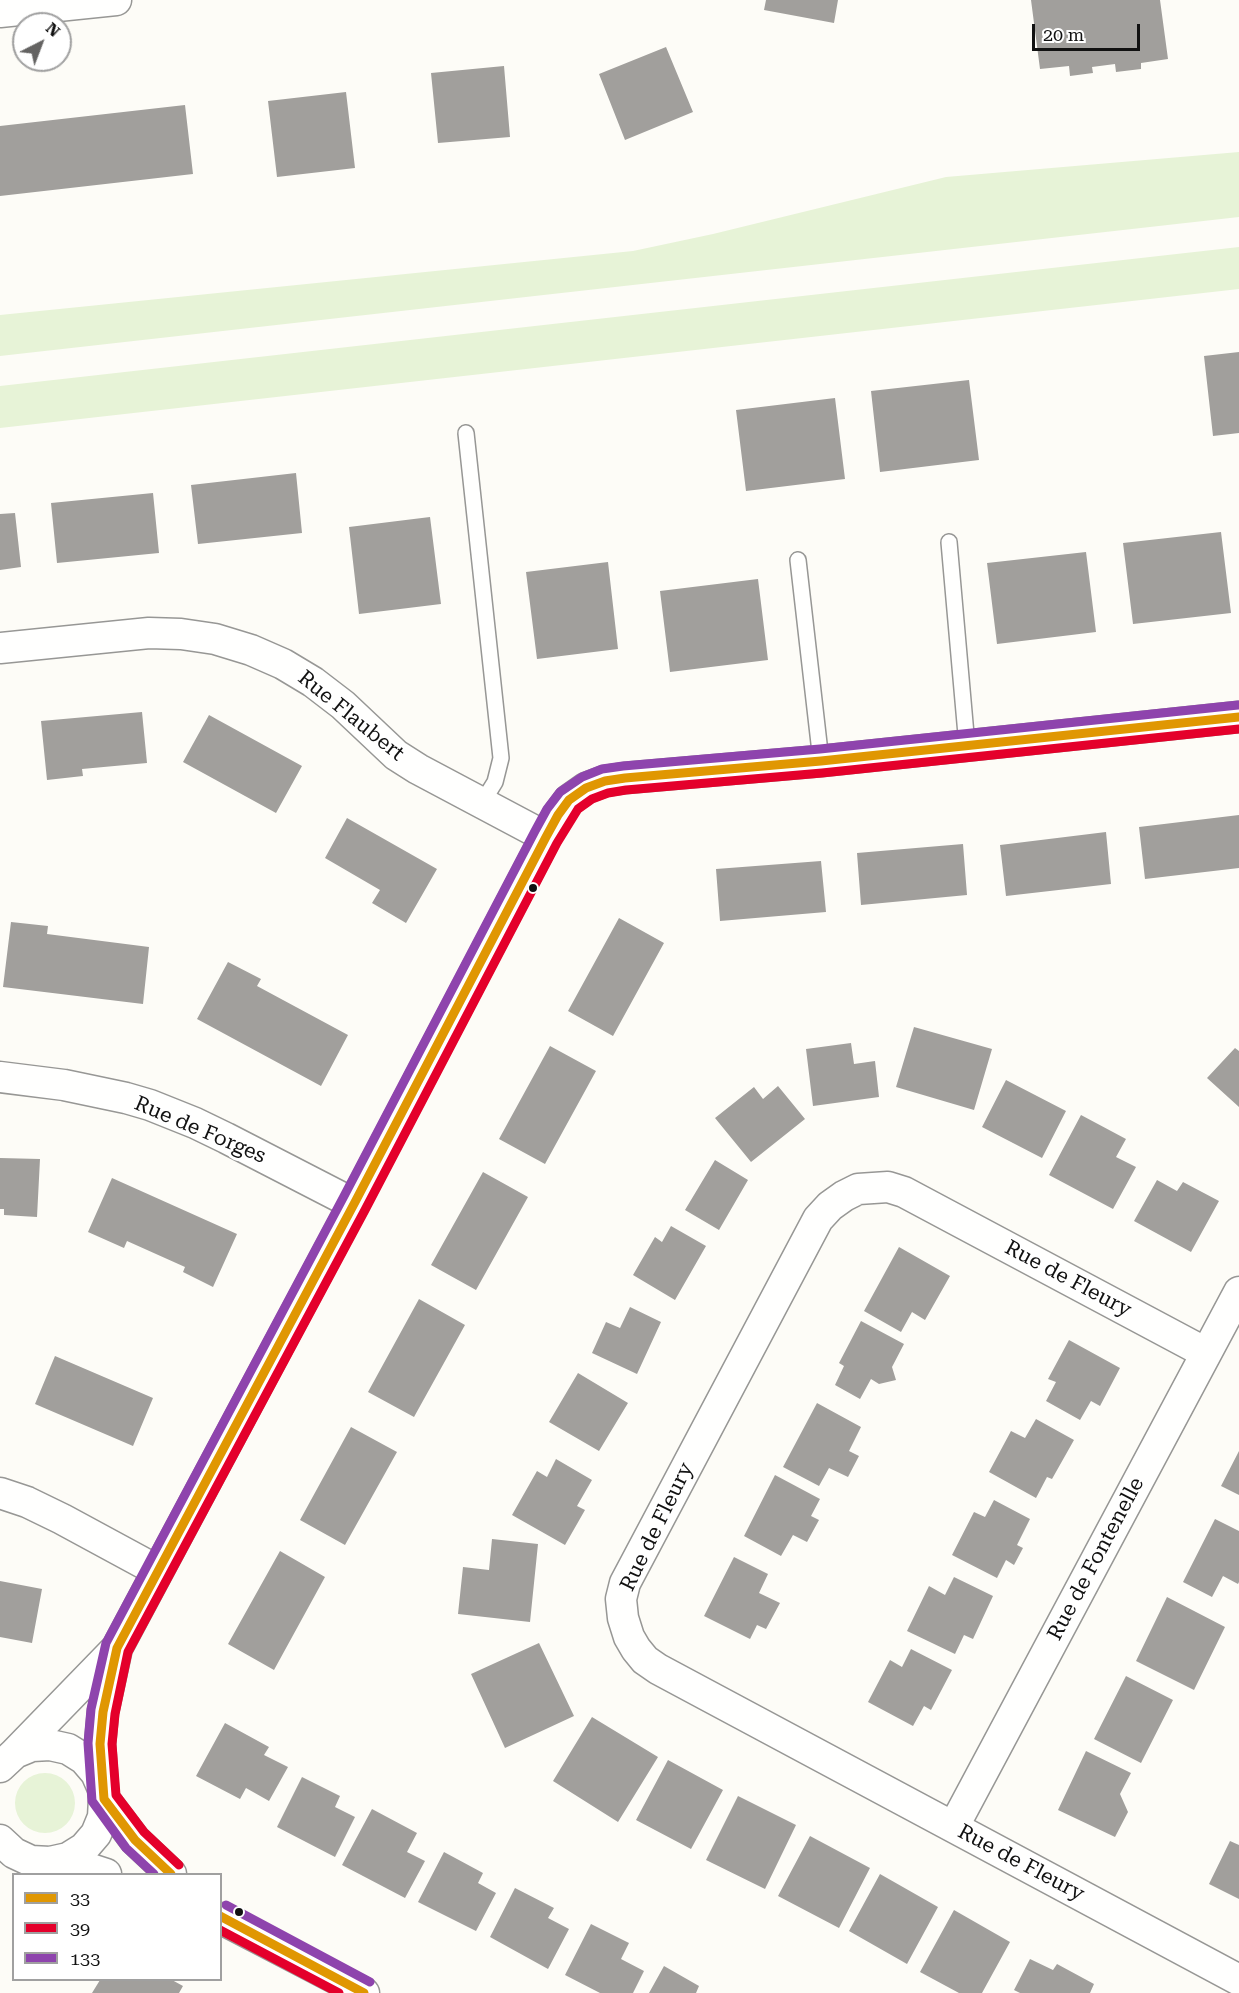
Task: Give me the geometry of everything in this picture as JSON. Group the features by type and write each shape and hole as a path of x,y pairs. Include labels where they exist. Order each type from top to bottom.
{"street":[{"path":"0,12 116,0"},
{"name":"Rue Flaubert","path":"0,648 148,633 181,634 216,639 251,650 283,664 313,682 343,705 396,755 418,769 546,837"},
{"path":"0,1840 14,1853 31,1861 50,1862 77,1854 96,1834 103,1817 104,1794 100,1744 103,1712 117,1648 354,1204 546,837 569,801 586,788 625,777 821,761 1239,717"},
{"name":"Rue de Forges","path":"0,1077 64,1085 150,1105 226,1138 354,1204"},
{"name":"Rue de Fleury","path":"1206,1353 922,1201 888,1187 858,1190 830,1206 818,1220 625,1583 621,1599 622,1618 629,1637 645,1660 658,1669 1239,1980"},
{"name":"Rue de Fontenelle","path":"954,1826 1239,1292"},
{"path":"0,1493 62,1519 158,1571"},
{"path":"8,1760 117,1648"},
{"path":"8,1760 24,1749 41,1745 68,1749 76,1753 96,1773 104,1794 135,1840 169,1873"},
{"path":"63,1860 100,1873"},
{"path":"222,1918 364,1993"}],"lane":[{"path":"466,433 501,758 495,782 482,803"},
{"path":"949,543 967,746"},
{"path":"798,560 821,761"}],"green space":[{"path":"1239,152 1239,217 0,356 0,315 633,251 713,234 946,177"},
{"path":"1239,247 1239,289 0,428 0,386"},
{"path":"45,1773 57,1775 70,1786 75,1803 73,1815 62,1828 45,1833 33,1831 20,1820 15,1803 17,1791 28,1778"}],"building":[{"path":"766,0 838,0 834,23 764,10"},
{"path":"1031,0 1160,0 1168,59 1141,63 1141,69 1116,72 1115,64 1092,67 1093,73 1070,76 1069,66 1040,69"},
{"path":"666,47 693,112 625,140 599,74"},
{"path":"504,66 510,137 438,143 431,73"},
{"path":"346,92 355,168 277,177 268,101"},
{"path":"185,105 193,174 0,196 0,126"},
{"path":"1239,352 1239,433 1213,436 1204,356"},
{"path":"969,380 979,460 880,472 871,391"},
{"path":"835,398 845,479 746,491 736,410"},
{"path":"296,473 302,533 198,544 191,485"},
{"path":"153,493 159,553 57,563 51,503"},
{"path":"15,513 21,567 0,570 0,514"},
{"path":"430,517 441,604 359,614 349,527"},
{"path":"1221,532 1231,613 1133,624 1123,543"},
{"path":"1086,552 1096,632 997,644 987,563"},
{"path":"608,562 618,649 537,659 526,572"},
{"path":"758,579 768,660 670,672 660,591"},
{"path":"142,712 147,763 82,769 83,776 47,780 41,721"},
{"path":"209,715 302,766 276,813 183,762"},
{"path":"1239,815 1239,868 1145,879 1139,827"},
{"path":"347,818 437,869 406,923 372,903 380,890 325,858"},
{"path":"1106,832 1111,884 1006,896 1000,845"},
{"path":"963,844 967,895 861,905 857,853"},
{"path":"821,861 826,912 720,921 716,869"},
{"path":"619,918 664,943 613,1036 568,1011"},
{"path":"11,922 48,926 47,934 149,947 143,1004 3,987"},
{"path":"228,962 261,979 257,986 348,1035 321,1086 197,1019"},
{"path":"914,1027 992,1049 974,1110 896,1087"},
{"path":"851,1043 854,1064 875,1061 879,1097 813,1106 806,1049"},
{"path":"550,1046 596,1071 545,1164 499,1139"},
{"path":"1235,1048 1239,1051 1239,1107 1207,1078"},
{"path":"1006,1080 1066,1111 1042,1158 982,1127"},
{"path":"778,1086 805,1119 751,1162 715,1118 754,1087 763,1099"},
{"path":"1081,1115 1126,1139 1116,1157 1136,1167 1113,1209 1049,1175"},
{"path":"0,1158 40,1159 37,1217 4,1215 4,1209 0,1209"},
{"path":"715,1160 748,1180 719,1230 685,1210"},
{"path":"483,1172 528,1197 476,1290 431,1265"},
{"path":"112,1178 237,1234 213,1287 183,1272 185,1267 127,1241 124,1248 88,1232"},
{"path":"1157,1180 1177,1191 1183,1182 1219,1201 1191,1252 1134,1221"},
{"path":"671,1226 706,1246 675,1300 633,1275 655,1237 662,1242"},
{"path":"899,1247 950,1276 925,1320 912,1312 901,1332 864,1311"},
{"path":"419,1299 465,1325 414,1417 368,1392"},
{"path":"630,1307 661,1322 637,1374 592,1353 606,1322 620,1328"},
{"path":"861,1321 904,1344 892,1367 896,1380 879,1384 871,1379 860,1399 835,1385 844,1366 839,1363"},
{"path":"1069,1340 1120,1368 1100,1406 1091,1401 1080,1420 1046,1401 1056,1382 1048,1379"},
{"path":"55,1356 153,1398 133,1446 35,1404"},
{"path":"578,1373 628,1403 599,1451 549,1422"},
{"path":"817,1403 861,1427 849,1451 859,1456 848,1477 829,1468 819,1486 783,1467"},
{"path":"1036,1419 1074,1440 1052,1479 1047,1477 1036,1498 989,1472 1011,1431 1025,1438"},
{"path":"351,1427 397,1452 345,1545 300,1520"},
{"path":"1239,1451 1239,1495 1221,1486"},
{"path":"556,1459 592,1480 577,1506 585,1510 565,1545 512,1515 537,1471 547,1477"},
{"path":"775,1475 820,1499 811,1516 819,1520 807,1542 793,1535 781,1556 744,1536"},
{"path":"994,1500 1030,1519 1017,1545 1023,1548 1014,1565 1006,1560 997,1578 952,1555 974,1512 985,1517"},
{"path":"1215,1519 1239,1531 1239,1582 1238,1584 1223,1576 1212,1597 1183,1582"},
{"path":"492,1539 538,1544 530,1622 458,1614 463,1567 489,1570"},
{"path":"280,1551 325,1577 274,1670 228,1644"},
{"path":"734,1557 768,1574 759,1593 780,1603 766,1629 757,1625 750,1639 704,1616"},
{"path":"954,1577 993,1596 973,1639 964,1635 955,1654 907,1631 929,1586 945,1595"},
{"path":"0,1581 42,1589 32,1643 0,1637"},
{"path":"1167,1597 1225,1627 1194,1690 1136,1661"},
{"path":"539,1643 574,1716 505,1748 471,1674"},
{"path":"911,1649 952,1670 931,1710 924,1706 913,1726 868,1702 890,1660 902,1667"},
{"path":"1126,1676 1173,1700 1141,1763 1094,1739"},
{"path":"592,1717 658,1757 618,1822 553,1781"},
{"path":"225,1723 269,1747 264,1755 288,1767 269,1801 246,1788 240,1799 196,1776"},
{"path":"1086,1751 1131,1773 1120,1794 1128,1812 1115,1837 1058,1810"},
{"path":"668,1760 723,1790 691,1849 636,1820"},
{"path":"302,1777 340,1796 335,1807 355,1817 335,1857 277,1827"},
{"path":"738,1796 796,1825 765,1889 706,1860"},
{"path":"372,1809 417,1833 407,1852 425,1861 405,1898 342,1865"},
{"path":"810,1836 870,1868 839,1928 778,1896"},
{"path":"1230,1841 1239,1845 1239,1899 1209,1884"},
{"path":"444,1852 483,1873 478,1883 496,1893 476,1931 418,1902"},
{"path":"880,1874 938,1907 907,1964 849,1931"},
{"path":"515,1888 554,1908 548,1918 569,1929 548,1969 490,1937"},
{"path":"954,1910 1010,1942 982,1993 959,1993 920,1972"},
{"path":"591,1924 629,1943 621,1959 644,1971 633,1993 600,1993 565,1975"},
{"path":"1030,1959 1053,1970 1057,1964 1094,1984 1090,1993 1020,1993 1014,1990"},
{"path":"664,1966 699,1986 696,1993 649,1993"},
{"path":"99,1981 174,1981 183,1986 179,1993 92,1993"}],"transit line":[{"name":"133","path":"153,1873 126,1848 92,1801 88,1743 91,1709 106,1643 535,831 560,792 582,777 602,769 623,766 820,749 1238,705"},
{"name":"33","path":"170,1873 135,1840 104,1799 100,1744 103,1712 117,1648 354,1204 546,837 569,800 586,788 605,781 625,778 821,761 1239,717"},
{"name":"39","path":"179,1865 144,1832 116,1795 112,1744 115,1714 128,1652 365,1210 557,843 578,809 592,799 626,790 822,773 1239,729"},
{"name":"133","path":"226,1905 370,1982"},
{"name":"33","path":"222,1917 364,1993"},
{"name":"39","path":"222,1931 339,1993"}]}
